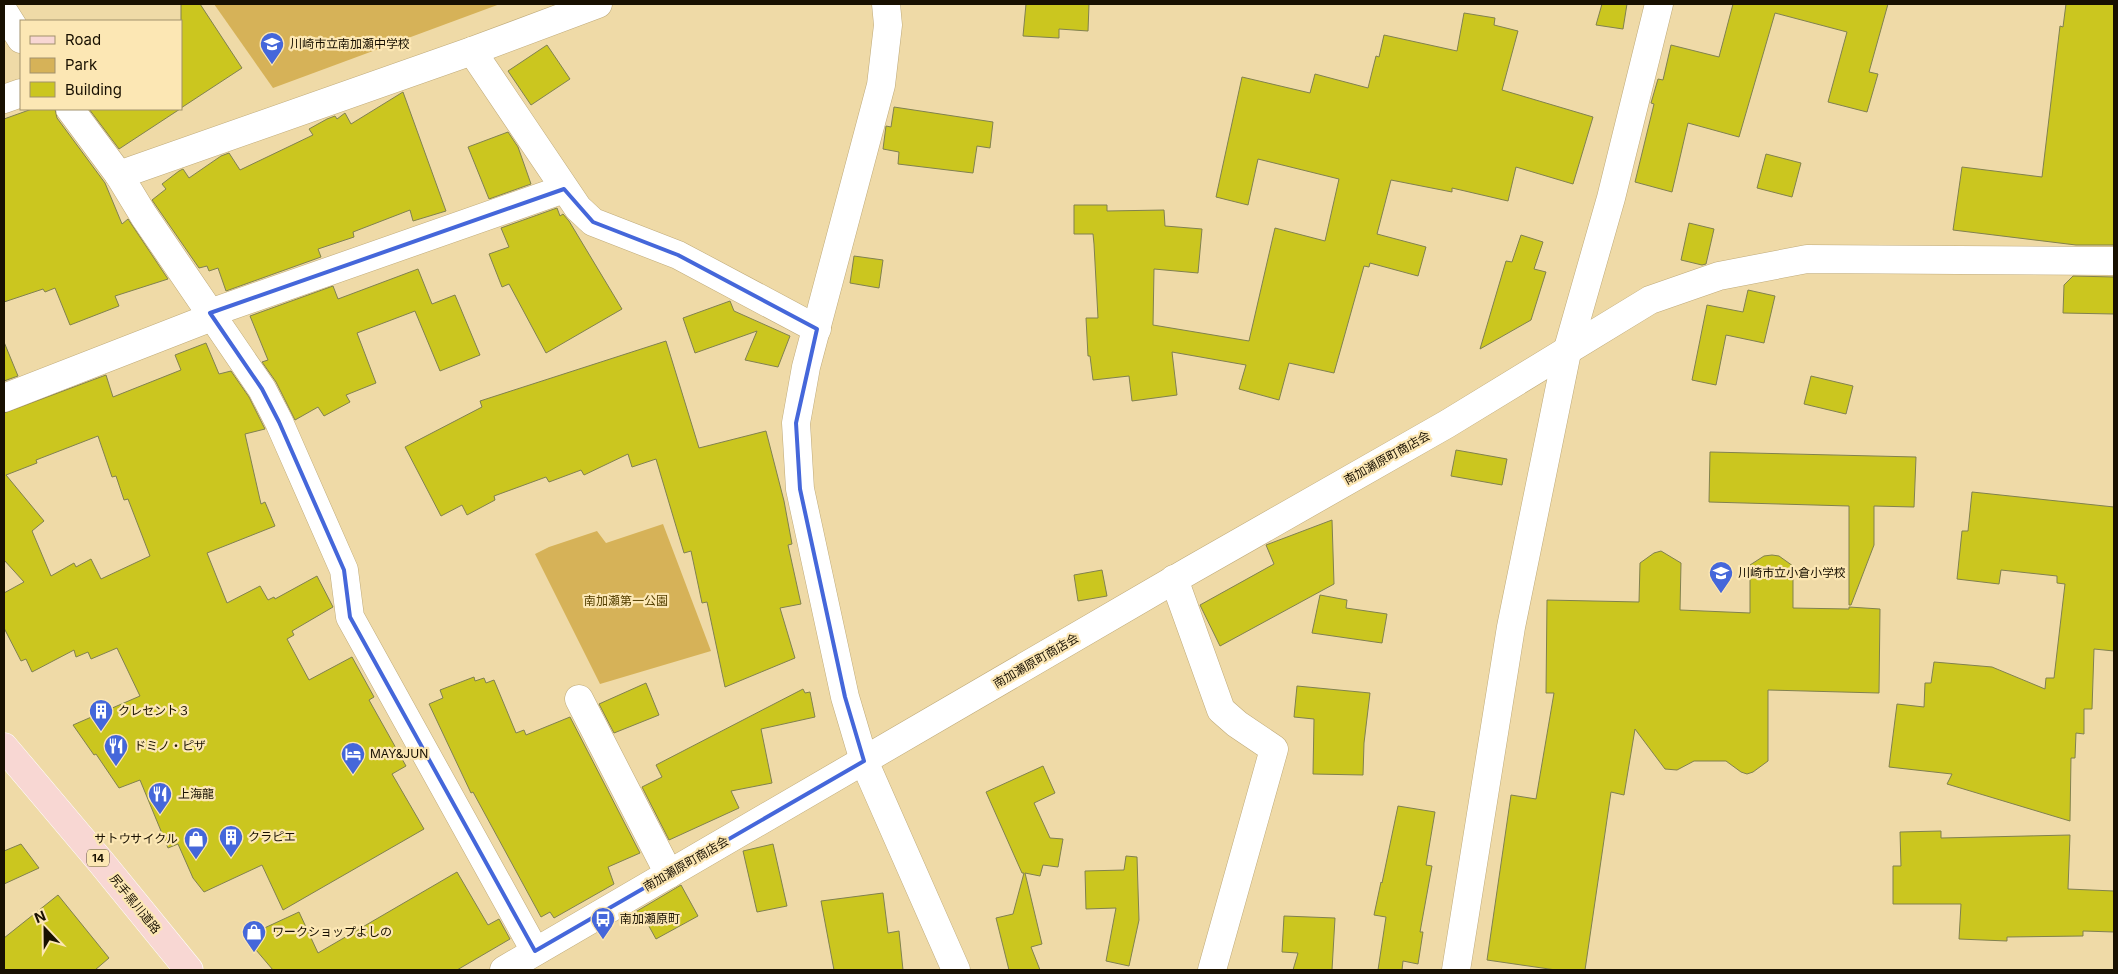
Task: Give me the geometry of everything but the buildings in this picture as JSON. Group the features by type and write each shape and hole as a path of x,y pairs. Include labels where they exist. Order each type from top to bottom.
{"main road":[{"name":"尻手黒川道路","path":"4,747 189,970"}],"street":[{"path":"119,175 472,51 598,4"},
{"path":"886,4 888,25 881,85 806,367 796,423 800,489 845,697 864,761 956,970"},
{"path":"1456,970 1511,627 1567,352 1611,198 1658,4"},
{"path":"4,12 20,37"},
{"path":"472,51 564,189 578,208 592,222 678,255 817,329"},
{"path":"4,99 20,93"},
{"path":"71,110 119,175 144,216 262,389 279,422 344,570 350,617 535,951"},
{"path":"4,398 211,315 564,189"},
{"name":"南加瀬原町商店会","path":"504,970 1174,579 1447,424 1650,300 1719,276 1807,259 2114,261"},
{"path":"1174,579 1221,710 1237,724 1274,749 1212,970"},
{"path":"579,699 668,874"}],"highlighted area":[{"path":"564,189 593,222 678,255 817,329 796,423 800,489 845,697 864,761 535,951 350,617 344,570 279,422 262,389 210,313"}],"green space":[{"path":"214,4 500,4 273,88"},
{"name":"南加瀬第一公園","path":"663,524 711,651 600,684 535,554 549,547 597,531 606,543"}],"place":[{"name":"川崎市立南加瀬中学校","path":"272,65"},
{"name":"川崎市立小倉小学校","path":"1721,594"},
{"name":"クレセント３","path":"101,732"},
{"name":"ドミノ・ピザ","path":"116,767"},
{"name":"MAY&JUN","path":"353,775"},
{"name":"上海龍","path":"160,815"},
{"name":"クラピエ","path":"231,858"},
{"name":"サトウサイクル","path":"196,860"},
{"name":"南加瀬原町","path":"603,940"},
{"name":"ワークショップよしの","path":"254,953"}]}
